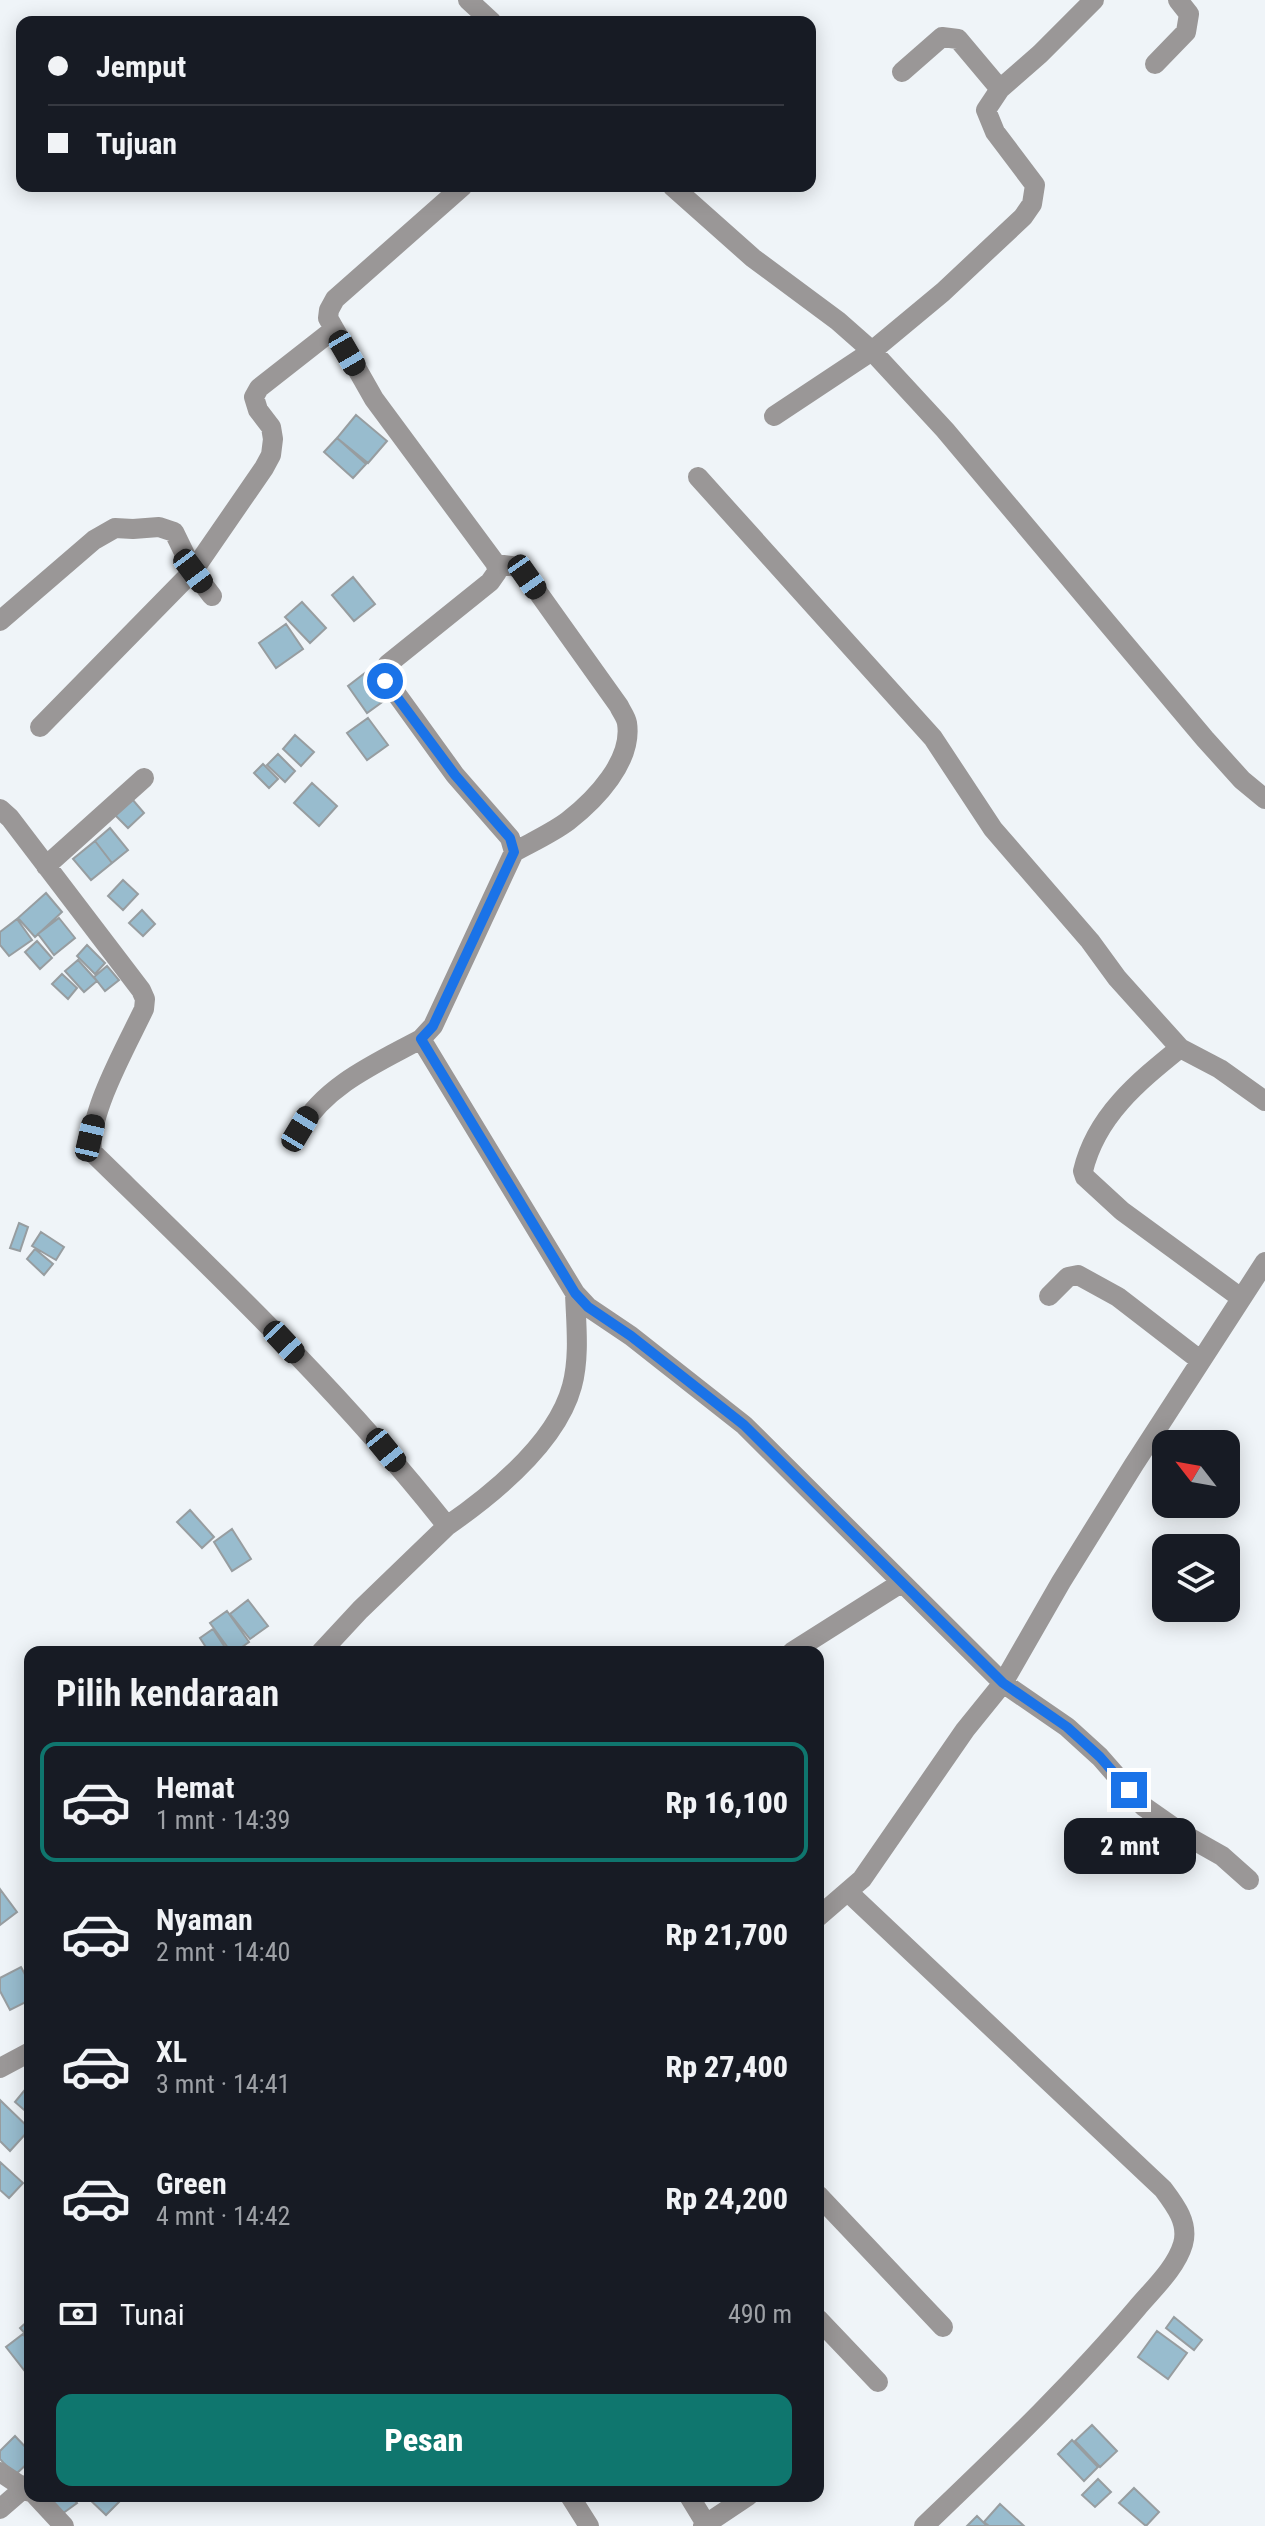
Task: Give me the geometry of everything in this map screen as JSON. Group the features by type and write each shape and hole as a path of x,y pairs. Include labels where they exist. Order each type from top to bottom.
{"street":[{"path":"468,0 485,16"},
{"path":"774,416 872,351 943,292 1023,217 1032,204 1035,185 995,132 986,110 1000,89 1094,0"},
{"path":"1155,64 1186,32 1189,14 1178,0"},
{"path":"902,72 942,37 950,36 958,39 1000,89"},
{"path":"456,192 335,299 328,318 374,399 496,564 497,572 490,582 388,664 382,674 455,775 510,838 514,852"},
{"path":"679,192 753,258 838,321 872,351 945,430 1205,739 1242,780 1265,799"},
{"path":"40,727 193,571 271,455 271,427 258,410 254,397 259,388 333,330"},
{"path":"698,477 933,738 993,829 1090,941 1117,978 1180,1048 1220,1069 1265,1101"},
{"path":"0,621 94,540 115,528 159,527 174,532 193,571 212,596"},
{"path":"300,1129 310,1113 338,1086 421,1039 433,1026 514,852 566,823 592,801 616,769 625,745 627,722 619,706 519,567 496,564"},
{"path":"46,866 144,778"},
{"path":"0,809 145,999 144,1009 95,1118 90,1138 92,1152 204,1261 386,1450 447,1526"},
{"path":"421,1039 575,1293 588,1307 631,1336 744,1425 1003,1683 1067,1727 1100,1757 1143,1806 1222,1856 1249,1880"},
{"path":"1180,1048 1148,1074 1104,1119 1083,1171 1085,1177 1122,1211 1241,1298"},
{"path":"824,1912 862,1879 965,1730 1003,1683 1061,1582 1265,1262"},
{"path":"1049,1296 1068,1277 1078,1275 1118,1297 1201,1361"},
{"path":"327,1646 447,1526 476,1506 528,1458 565,1403 573,1385 577,1343 575,1293"},
{"path":"801,1646 901,1583"},
{"path":"848,1892 1163,2189 1175,2205 1184,2228 1183,2244 1175,2260 1113,2336 1063,2392 924,2526"},
{"path":"0,2068 24,2055"},
{"path":"824,2206 943,2327"},
{"path":"824,2325 878,2382"},
{"path":"0,2472 24,2486"},
{"path":"0,2509 24,2494"},
{"path":"41,2502 64,2526"},
{"path":"574,2502 589,2526"},
{"path":"692,2502 704,2525 739,2502"}],"building":[{"path":"356,415 387,441 368,463 337,438"},
{"path":"337,438 366,464 353,478 324,452"},
{"path":"353,577 375,604 354,621 332,595"},
{"path":"302,602 326,628 310,643 285,617"},
{"path":"286,624 303,649 276,668 259,643"},
{"path":"365,673 385,700 367,713 348,686"},
{"path":"368,718 388,745 367,760 347,733"},
{"path":"295,735 314,752 301,766 283,749"},
{"path":"278,754 295,771 285,782 267,765"},
{"path":"263,764 278,779 269,788 254,773"},
{"path":"312,783 337,806 319,826 294,803"},
{"path":"132,799 144,813 128,828 115,815"},
{"path":"110,828 128,850 112,863 95,841"},
{"path":"95,841 112,863 91,880 73,859"},
{"path":"123,880 138,894 123,910 108,896"},
{"path":"46,893 62,912 35,937 18,918"},
{"path":"142,910 155,924 143,936 129,923"},
{"path":"59,918 75,938 54,955 38,934"},
{"path":"17,919 32,940 9,956 0,945 0,932"},
{"path":"37,941 52,958 40,969 25,952"},
{"path":"87,945 105,963 95,974 77,956"},
{"path":"78,960 97,981 84,992 65,971"},
{"path":"107,966 119,980 105,991 94,977"},
{"path":"62,974 77,988 68,999 52,984"},
{"path":"19,1223 28,1227 20,1251 10,1248"},
{"path":"41,1232 64,1247 56,1260 32,1246"},
{"path":"35,1249 53,1264 44,1275 27,1259"},
{"path":"190,1510 214,1537 202,1548 177,1522"},
{"path":"232,1529 251,1559 232,1571 214,1542"},
{"path":"248,1600 268,1626 250,1639 230,1614"},
{"path":"227,1611 249,1642 243,1646 227,1646 210,1623"},
{"path":"213,1629 224,1646 205,1646 200,1638"},
{"path":"0,1889 17,1912 0,1925"},
{"path":"21,1967 24,1973 24,2003 10,2010 0,1991 0,1978"},
{"path":"24,2091 24,2110 15,2102"},
{"path":"0,2100 24,2123 24,2136 10,2151 0,2141"},
{"path":"0,2162 23,2183 9,2198 0,2190"},
{"path":"1174,2317 1202,2340 1194,2350 1166,2328"},
{"path":"1157,2331 1187,2353 1168,2379 1138,2357"},
{"path":"23,2334 24,2370 6,2347"},
{"path":"1092,2425 1117,2451 1100,2467 1075,2441"},
{"path":"15,2436 24,2446 24,2467 15,2475 0,2459 0,2451"},
{"path":"1072,2440 1098,2467 1084,2481 1058,2454"},
{"path":"1098,2479 1111,2492 1095,2507 1082,2495"},
{"path":"1134,2488 1159,2512 1146,2526 1119,2503"},
{"path":"52,2502 77,2503 62,2514"},
{"path":"92,2502 119,2502 106,2515"},
{"path":"1000,2504 1024,2526 989,2526 984,2522"},
{"path":"977,2516 987,2526 967,2526"}],"route":[{"path":"385,681 455,775 510,838 514,852 433,1026 421,1039 575,1293 588,1307 631,1336 744,1425 1003,1683 1067,1727 1100,1757 1129,1790"}]}
